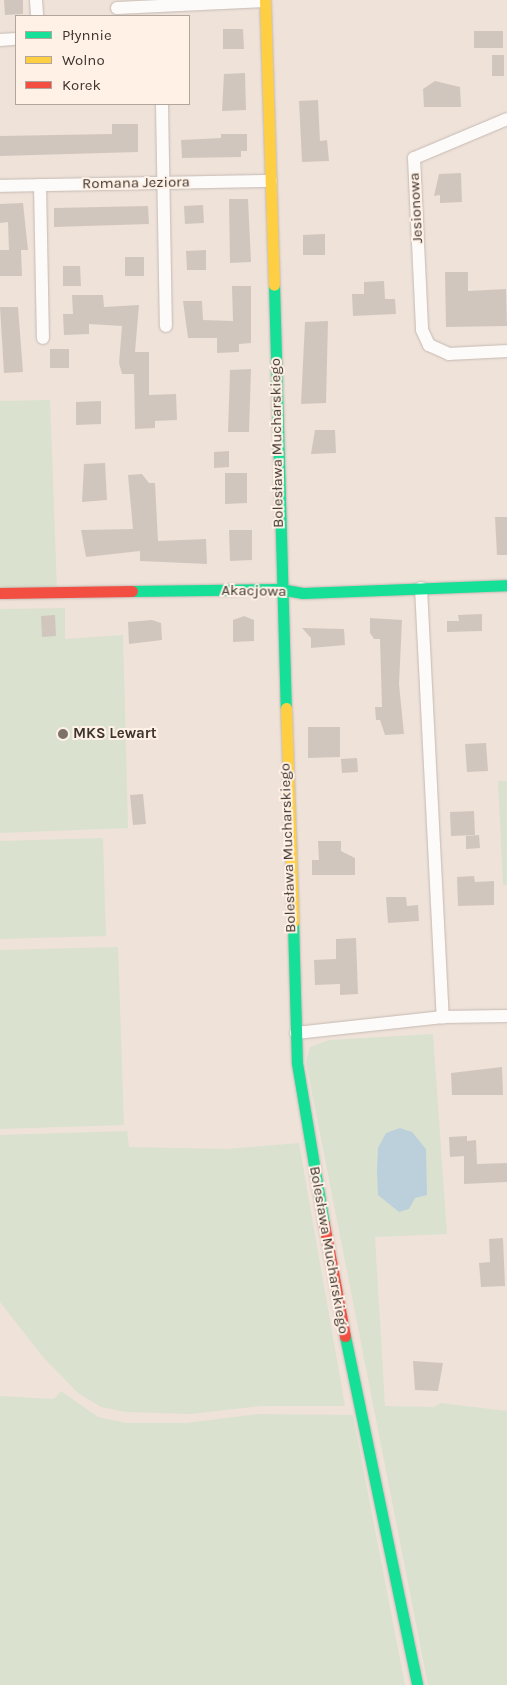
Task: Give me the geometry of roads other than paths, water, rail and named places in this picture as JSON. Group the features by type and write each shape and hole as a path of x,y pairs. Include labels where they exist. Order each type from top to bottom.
{"street":[{"path":"36,0 37,15"},
{"path":"117,8 160,11 265,0"},
{"name":"Bolesława Mucharskiego","path":"265,0 280,589 296,1063 332,1275 418,1685"},
{"path":"0,40 15,39"},
{"path":"162,105 166,326"},
{"name":"Jesionowa","path":"507,119 414,158 422,330 429,345 449,354 507,352"},
{"name":"Romana Jeziora","path":"0,186 271,181"},
{"path":"40,185 43,338"},
{"name":"Akacjowa","path":"0,593 280,589 303,593 507,585"},
{"path":"421,588 443,1017"},
{"path":"296,1033 443,1017 507,1016"}],"water":[{"path":"400,1128 412,1132 426,1149 427,1195 415,1198 409,1209 399,1212 378,1195 377,1170 378,1148 386,1133"}],"place":[{"name":"MKS Lewart","path":"63,734"}]}
